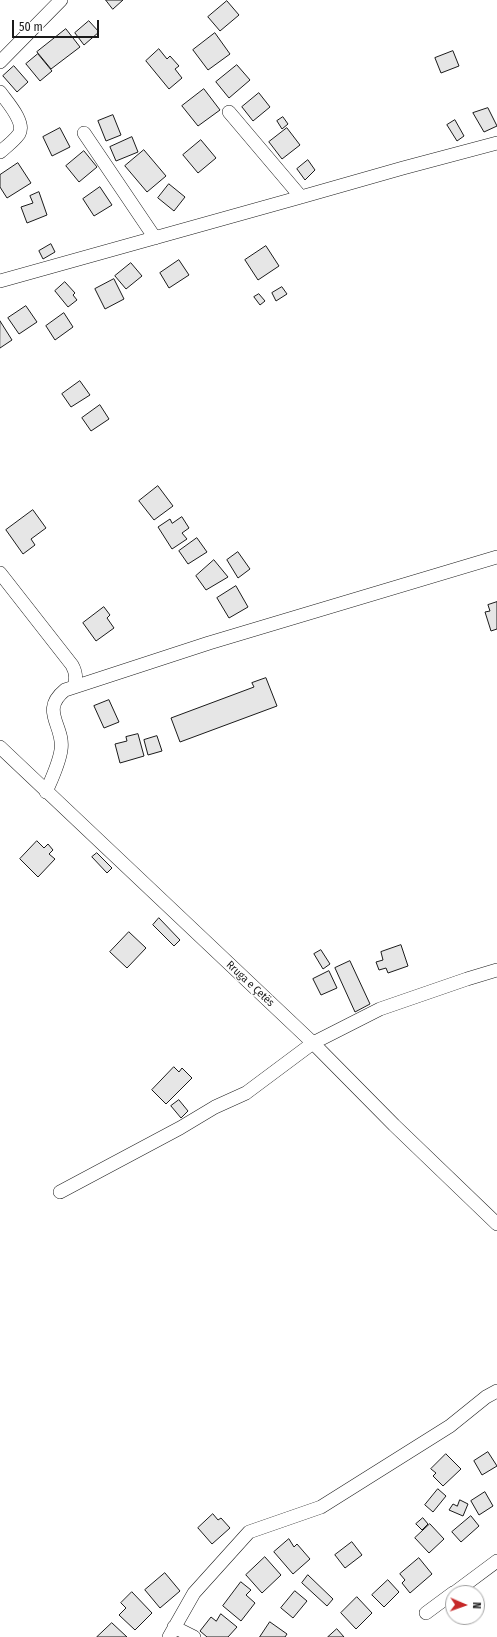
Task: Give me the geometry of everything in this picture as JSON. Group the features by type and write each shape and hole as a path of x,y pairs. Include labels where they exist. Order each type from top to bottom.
{"street":[{"path":"0,62 61,0"},
{"path":"0,92 20,120 21,128 18,134 0,152"},
{"path":"229,112 301,198"},
{"path":"84,133 155,238"},
{"path":"0,281 497,143"},
{"path":"46,792 61,749 61,739 53,712 54,703 58,695 74,686 209,643 497,557"},
{"path":"0,573 72,664 76,671 74,686"},
{"name":"Rruga e Çetës","path":"0,747 313,1043 394,1125 497,1224"},
{"path":"60,1192 180,1128 215,1107 246,1093 313,1043 380,1009 497,970"},
{"path":"194,1637 172,1632 194,1593 249,1532 320,1507 450,1426 486,1397 497,1391"},
{"path":"464,1585 497,1561"},
{"path":"426,1613 445,1599"}],"building":[{"path":"106,0 123,0 113,9"},
{"path":"227,1 239,15 220,31 208,17"},
{"path":"89,21 99,32 84,45 75,33"},
{"path":"66,29 80,47 51,69 37,52"},
{"path":"215,33 230,54 208,70 193,50"},
{"path":"159,49 167,59 170,56 179,66 175,69 182,78 169,89 146,61"},
{"path":"453,51 459,66 441,73 435,58"},
{"path":"38,54 52,71 40,81 26,64"},
{"path":"237,65 250,80 229,98 216,82"},
{"path":"14,66 28,82 17,92 3,76"},
{"path":"204,89 220,110 198,126 182,106"},
{"path":"259,93 270,107 253,121 242,107"},
{"path":"488,108 497,126 484,132 473,113"},
{"path":"113,115 121,135 106,141 98,121"},
{"path":"283,117 288,124 282,129 277,121"},
{"path":"455,120 464,136 457,141 447,125"},
{"path":"60,128 70,147 52,156 43,137"},
{"path":"287,128 300,145 282,159 269,142"},
{"path":"132,137 138,152 116,161 110,147"},
{"path":"201,140 216,158 198,173 183,155"},
{"path":"144,150 166,176 147,192 125,166"},
{"path":"84,151 97,167 79,182 66,166"},
{"path":"308,160 315,170 305,180 297,169"},
{"path":"18,163 31,183 7,198 0,187 0,175"},
{"path":"169,184 185,197 174,211 158,198"},
{"path":"100,187 112,205 94,216 83,199"},
{"path":"39,192 47,215 27,223 21,207 33,203 30,196"},
{"path":"51,244 55,252 43,259 39,251"},
{"path":"266,246 279,266 258,280 245,260"},
{"path":"179,260 189,275 169,288 160,273"},
{"path":"131,263 142,276 126,289 115,276"},
{"path":"114,279 124,299 105,309 95,289"},
{"path":"65,282 75,293 73,295 77,300 68,307 55,291"},
{"path":"282,287 287,294 276,301 272,293"},
{"path":"259,294 265,301 260,305 254,297"},
{"path":"26,306 37,322 19,334 8,318"},
{"path":"64,313 73,327 55,340 46,326"},
{"path":"0,321 12,340 0,348"},
{"path":"80,381 90,395 71,407 62,394"},
{"path":"100,405 109,419 91,431 82,418"},
{"path":"158,486 173,506 154,520 139,501"},
{"path":"33,510 46,528 31,539 35,545 23,554 6,530"},
{"path":"182,517 189,528 182,533 187,539 172,549 158,527 170,519 172,523"},
{"path":"197,538 207,552 188,564 179,551"},
{"path":"238,552 250,569 238,578 227,560"},
{"path":"214,560 228,577 206,590 196,576"},
{"path":"236,586 248,607 229,618 217,598"},
{"path":"497,602 497,629 491,631 485,612 490,611 488,605"},
{"path":"104,607 110,615 107,618 114,628 96,641 83,623"},
{"path":"266,678 277,706 180,742 171,718 254,687 252,683"},
{"path":"109,700 119,722 104,728 94,706"},
{"path":"138,734 144,756 120,763 115,744 127,741 126,737"},
{"path":"157,736 162,751 148,755 144,740"},
{"path":"37,841 44,848 48,844 53,850 49,854 55,859 38,877 20,859"},
{"path":"97,853 112,868 107,873 92,857"},
{"path":"159,918 180,940 174,946 153,925"},
{"path":"129,932 146,948 127,968 110,952"},
{"path":"401,945 408,966 388,973 386,968 379,970 376,962 383,960 381,952"},
{"path":"321,950 330,964 323,969 314,954"},
{"path":"350,961 370,1004 355,1012 335,968"},
{"path":"329,971 337,988 321,995 313,979"},
{"path":"174,1067 179,1072 182,1068 192,1078 166,1104 152,1090"},
{"path":"179,1100 188,1111 181,1118 171,1106"},
{"path":"488,1452 497,1466 482,1475 474,1461"},
{"path":"446,1454 461,1469 443,1486 433,1476 436,1473 431,1469"},
{"path":"438,1489 446,1496 433,1512 425,1505"},
{"path":"485,1492 493,1506 479,1515 471,1501"},
{"path":"460,1500 468,1504 463,1516 449,1510 453,1504 457,1506"},
{"path":"213,1514 218,1520 221,1518 230,1528 212,1544 198,1528"},
{"path":"471,1516 479,1526 461,1542 452,1532"},
{"path":"423,1518 428,1524 422,1530 416,1524"},
{"path":"430,1524 444,1539 429,1553 415,1538"},
{"path":"289,1539 294,1547 297,1544 310,1559 293,1574 274,1552"},
{"path":"352,1542 362,1555 345,1568 335,1555"},
{"path":"265,1557 281,1575 262,1593 246,1575"},
{"path":"419,1558 432,1574 410,1593 402,1583 405,1580 400,1574"},
{"path":"165,1573 180,1591 160,1608 145,1590"},
{"path":"308,1575 333,1599 327,1606 302,1583"},
{"path":"388,1580 399,1592 384,1607 372,1595"},
{"path":"241,1582 251,1590 246,1595 255,1603 241,1621 223,1606"},
{"path":"295,1591 307,1601 293,1618 281,1608"},
{"path":"132,1592 152,1613 135,1630 119,1615 126,1608 121,1603"},
{"path":"357,1597 372,1613 356,1629 341,1613"},
{"path":"221,1614 237,1627 228,1637 207,1637 200,1631 211,1617 216,1621"},
{"path":"270,1622 287,1634 285,1637 260,1637"},
{"path":"112,1623 127,1637 97,1637"},
{"path":"337,1629 344,1637 328,1637"}]}
